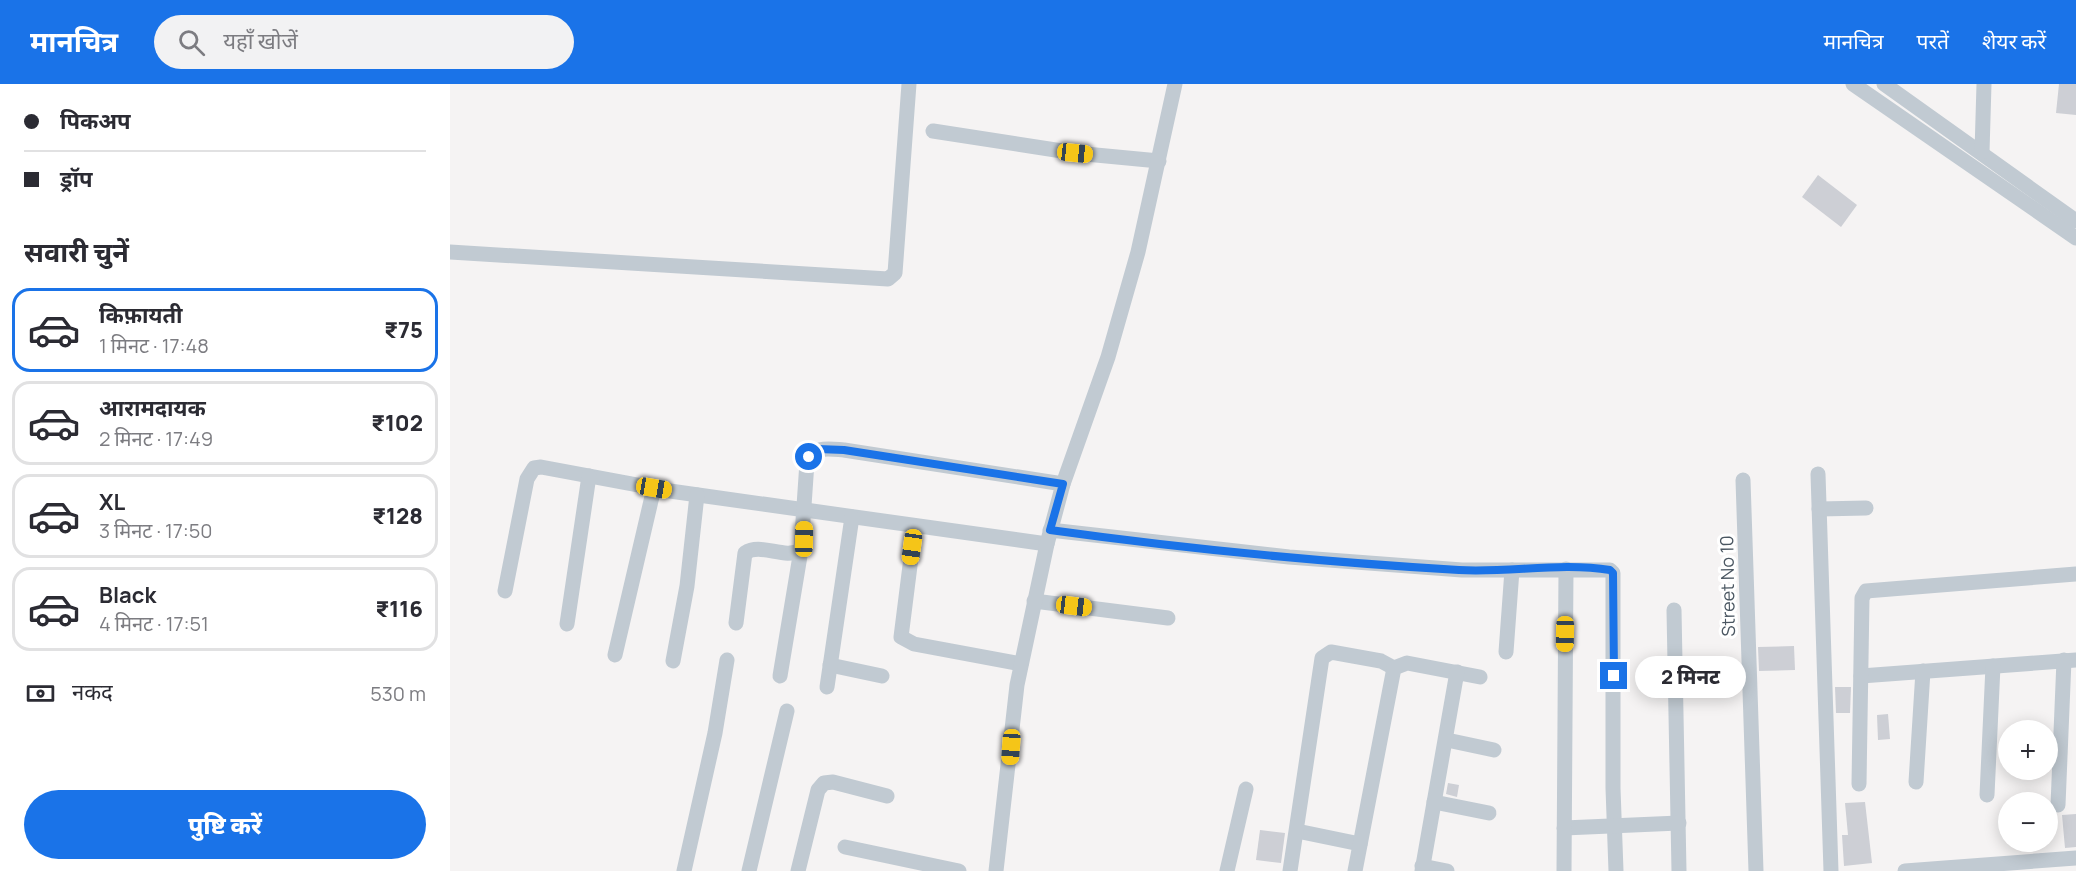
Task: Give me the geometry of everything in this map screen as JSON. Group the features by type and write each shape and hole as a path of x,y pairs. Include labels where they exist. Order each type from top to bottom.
{"street":[{"path":"450,252 888,279 894,273 909,84"},
{"path":"996,871 1021,664 1034,601 1063,484 1108,357 1138,252 1174,84"},
{"path":"1853,84 2076,238"},
{"path":"1982,152 1984,84"},
{"path":"1891,86 2076,221"},
{"path":"933,131 1075,153 1159,161"},
{"path":"780,676 801,550 807,462 812,452 818,449 844,450 1063,484"},
{"path":"505,591 529,473 534,468 541,467 698,495 915,526 1462,570 1605,569 1613,573 1616,871"},
{"path":"1818,474 1830,871"},
{"path":"567,624 589,476"},
{"name":"Street No 10","path":"1743,480 1756,871"},
{"path":"615,656 654,488"},
{"path":"673,661 687,586 698,495"},
{"path":"1819,509 1866,508"},
{"path":"827,687 852,517"},
{"path":"915,526 901,637 914,644 1021,664"},
{"path":"736,623 745,553 754,550 792,554 801,550"},
{"path":"1564,871 1566,569"},
{"path":"1506,652 1512,570"},
{"path":"1859,784 1862,598 1866,591 2076,574"},
{"path":"1034,601 1168,618"},
{"path":"1674,610 1679,871"},
{"path":"1290,871 1322,658 1328,653 1338,653 1381,661 1394,668 1407,663 1480,676"},
{"path":"684,871 716,733 727,660"},
{"path":"1861,676 2070,660 2058,804"},
{"path":"830,665 882,676"},
{"path":"1987,795 1994,666"},
{"path":"1355,871 1394,668"},
{"path":"1916,782 1923,671"},
{"path":"1447,871 1422,869 1447,740 1457,672"},
{"path":"749,871 787,711"},
{"path":"1447,740 1494,750"},
{"path":"798,871 818,790 824,783 833,782 887,796"},
{"path":"1227,871 1246,789"},
{"path":"1434,802 1489,813"},
{"path":"1564,828 1679,822"},
{"path":"1297,831 1360,844"},
{"path":"845,847 958,871"},
{"path":"1905,871 2017,867 2076,858 2076,864"}],"building":[{"path":"2059,84 2076,84 2076,115 2056,113"},
{"path":"1818,175 1857,205 1841,227 1802,197"},
{"path":"1794,646 1795,670 1759,671 1758,647"},
{"path":"1835,687 1851,687 1850,713 1836,713"},
{"path":"1888,714 1890,739 1878,740 1877,715"},
{"path":"1448,783 1459,785 1457,797 1446,794"},
{"path":"1865,802 1872,863 1844,866 1842,835 1848,835 1845,803"},
{"path":"2076,814 2076,847 2065,848 2062,815"},
{"path":"1260,830 1285,833 1281,863 1256,860"}],"route":[{"path":"809,457 818,449 844,450 1063,484 1050,530 1090,536 1289,557 1462,570 1610,570 1613,573 1614,676"}]}
